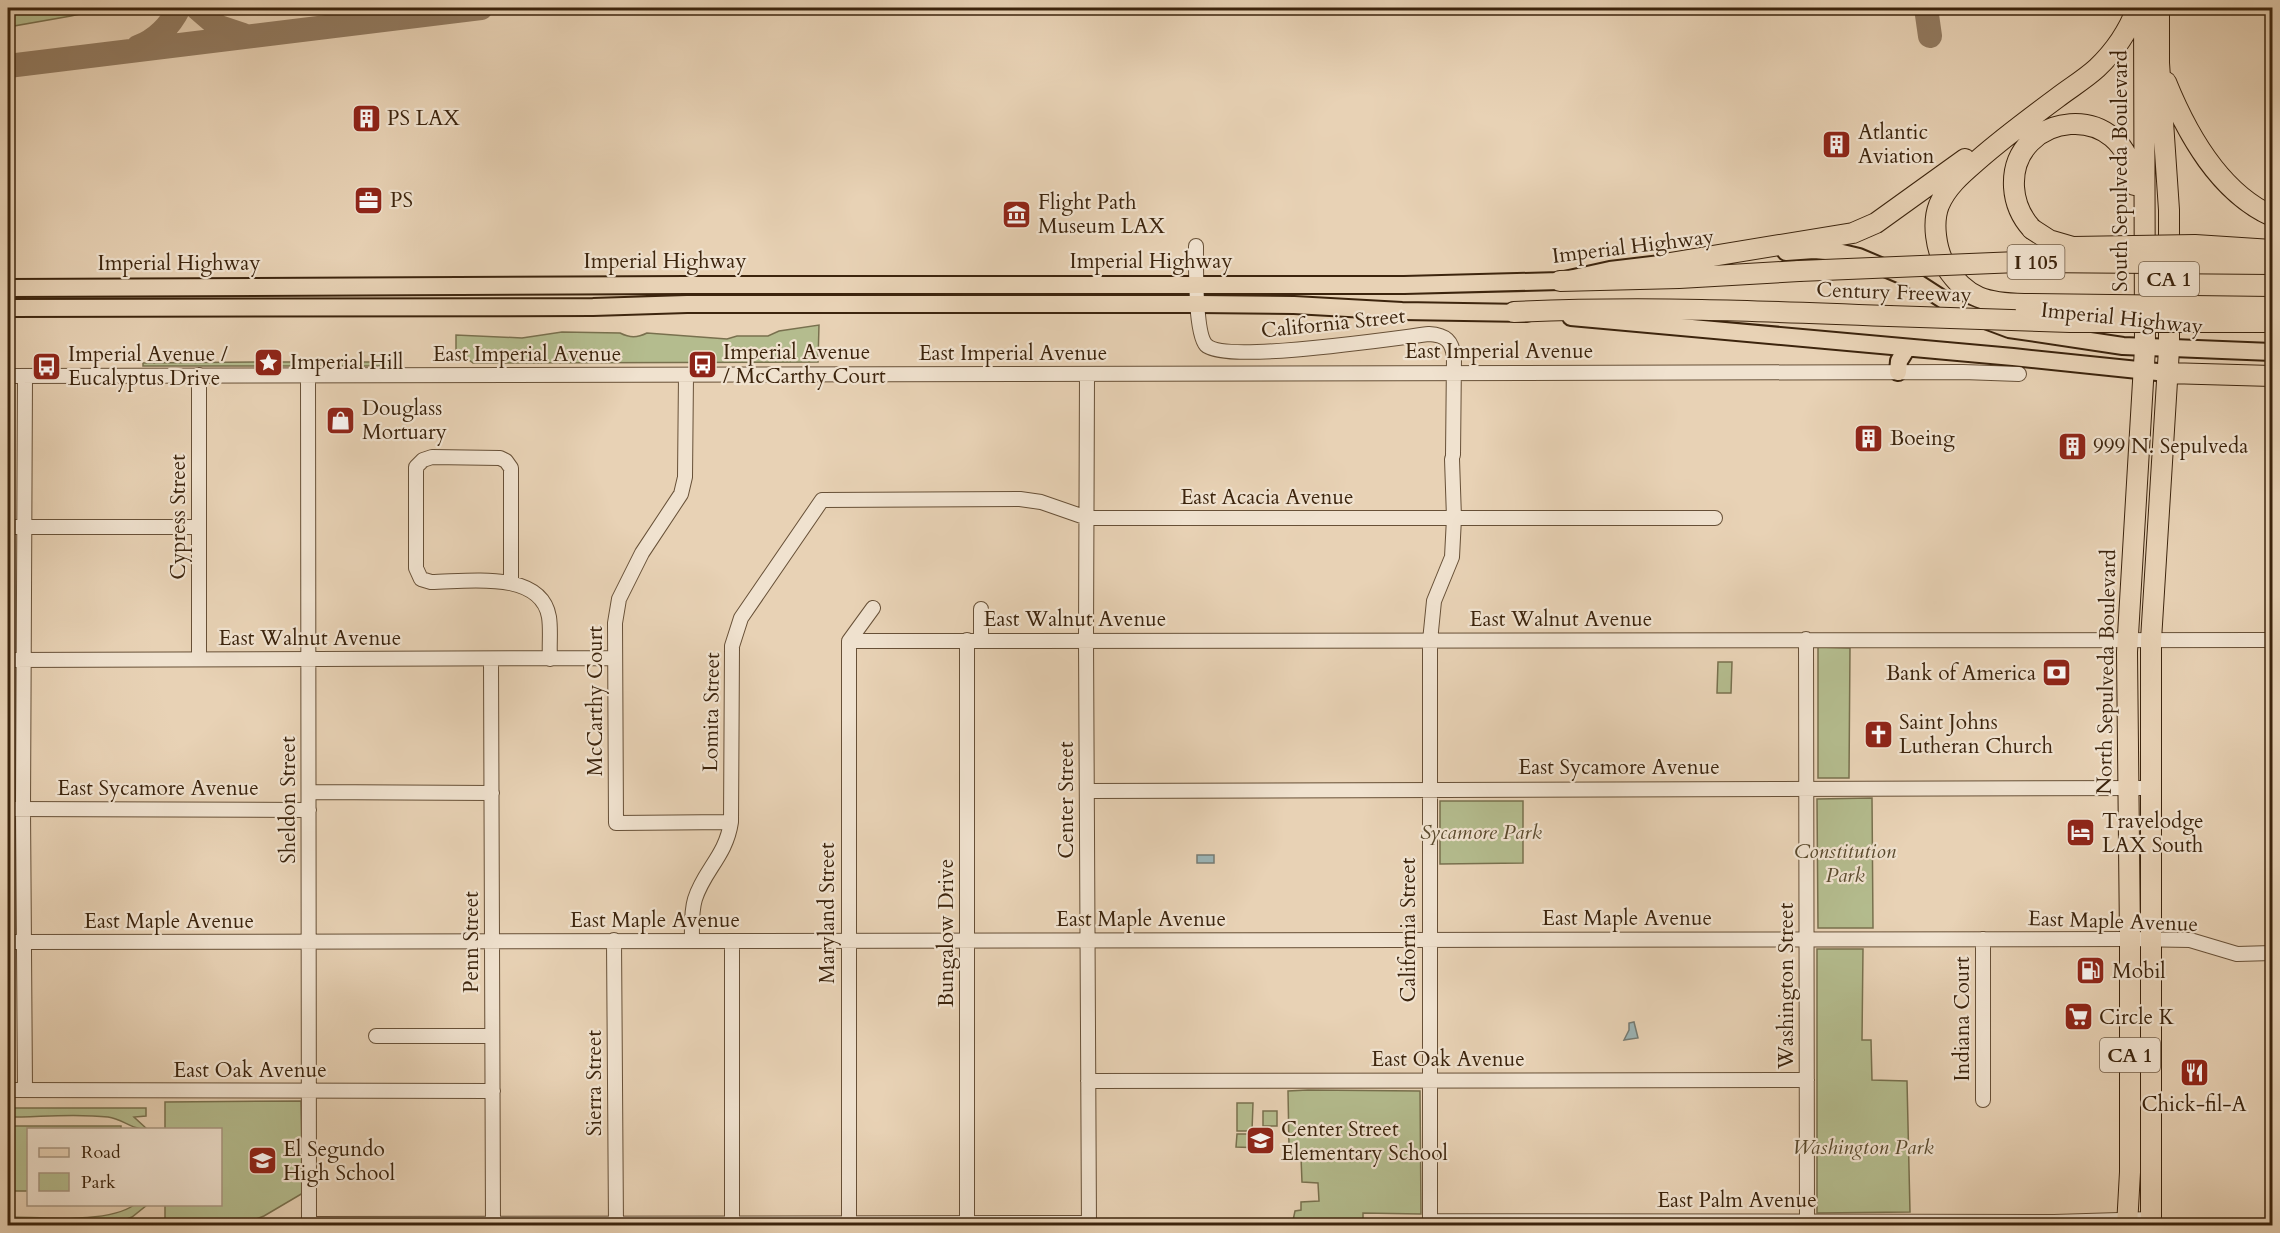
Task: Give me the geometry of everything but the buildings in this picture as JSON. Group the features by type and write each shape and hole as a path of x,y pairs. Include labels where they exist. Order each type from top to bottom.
{"highway":[{"path":"2137,8 2130,27 2116,48 2096,69 2035,114 1960,175 1947,191 1935,220 1940,253 1957,282 1973,295 1999,303 2272,307"},
{"name":"South Sepulveda Boulevard","path":"2144,8 2144,371"},
{"name":"South Sepulveda Boulevard","path":"2159,8 2159,63 2169,210 2167,373"},
{"path":"2159,63 2173,100 2198,148 2233,189 2260,211 2272,216"},
{"path":"1664,264 1853,233 1876,223 2017,122 2035,114"},
{"path":"2144,232 2134,195 2132,168 2127,154 2118,141 2104,131 2076,124 2059,126 2040,134 2026,148 2017,165 2014,182 2016,201 2020,212 2032,229 2049,240 2073,247 2195,245 2272,250"},
{"name":"Century Freeway","path":"1560,281 1679,278 2018,261 2272,264"},
{"name":"Century Freeway","path":"1514,312 1582,308 1744,309 2070,322 2272,322"},
{"name":"North Sepulveda Boulevard","path":"2127,1223 2130,1172 2128,640 2144,371"},
{"name":"Imperial Highway","path":"2167,373 2272,376"},
{"name":"CA 1","path":"2151,1222 2151,640 2167,373"}],"main road":[{"name":"Imperial Highway","path":"8,288 1404,285 1560,281 1610,270 1814,250 1859,257 1913,280 1961,311 2010,329 2145,348 2272,352"},
{"path":"687,285 687,304"},
{"name":"Imperial Highway","path":"8,308 593,307 687,304 1294,305 1402,311 1514,312 2167,373"},
{"path":"1898,372 1901,355 1907,348"}],"street":[{"name":"California Street","path":"1196,246 1196,284 1202,337 1205,344 1215,350 1262,352 1436,335 1449,340 1453,347 1454,518 1452,557 1434,601 1430,641 1430,1223"},
{"name":"East Imperial Avenue","path":"8,376 1454,372 1898,372 2019,375"},
{"name":"Center Street","path":"1087,374 1089,1224"},
{"path":"25,375 23,808 25,1090"},
{"name":"Cypress Street","path":"199,375 199,659"},
{"name":"Sheldon Street","path":"308,375 309,1225"},
{"name":"McCarthy Court","path":"686,375 685,477 681,494 642,553 620,599 615,623 613,658 616,823 731,822"},
{"path":"511,582 511,468 506,461 500,458 432,457 423,460 416,467 416,568 421,579 431,582 511,582 530,589 544,605 549,615 550,659"},
{"name":"East Acacia Avenue","path":"822,500 1020,499 1041,502 1088,518 1715,518"},
{"name":"Lomita Street","path":"692,941 696,897 727,843 731,822 732,646 741,618 822,500"},
{"path":"8,527 199,526"},
{"path":"849,641 873,608"},
{"name":"Bungalow Drive","path":"967,1224 967,940 974,640 981,609"},
{"name":"East Walnut Avenue","path":"849,641 1086,639 2272,640"},
{"name":"Washington Street","path":"1806,639 1807,1223"},
{"name":"Maryland Street","path":"849,641 849,1224"},
{"name":"East Walnut Avenue","path":"8,660 613,658"},
{"name":"Penn Street","path":"491,659 492,1225"},
{"name":"East Sycamore Avenue","path":"1087,791 2151,788"},
{"path":"309,792 492,793"},
{"name":"East Sycamore Avenue","path":"8,809 309,810"},
{"name":"Indiana Court","path":"1983,939 1983,1100"},
{"name":"East Maple Avenue","path":"8,942 2151,939 2190,940 2238,954 2272,953"},
{"name":"Sierra Street","path":"614,940 616,1224"},
{"path":"732,941 732,1224"},
{"path":"376,1036 492,1036"},
{"name":"East Oak Avenue","path":"1088,1082 1808,1080"},
{"name":"East Oak Avenue","path":"8,1090 493,1091"},
{"name":"East Palm Avenue","path":"1430,1223 2151,1222"},
{"path":"309,1225 1089,1224"}],"green space":[{"path":"8,8 106,8 8,27"},
{"path":"819,325 818,362 473,363 456,350 456,335 522,338 562,332 620,333 634,337 647,333 727,339 737,336 768,336 779,331"},
{"path":"268,360 275,362 402,362 402,366 143,366 143,363 261,362"},
{"path":"1818,647 1850,648 1849,778 1818,778"},
{"path":"1718,662 1732,662 1731,693 1717,693"},
{"name":"Constitution Park","path":"1872,798 1873,928 1818,928 1817,799"},
{"name":"Sycamore Park","path":"1440,801 1523,801 1523,863 1440,864"},
{"name":"Washington Park","path":"1817,949 1863,949 1862,1040 1871,1040 1872,1080 1907,1081 1910,1212 1817,1213"},
{"path":"1288,1091 1420,1091 1421,1214 1363,1213 1363,1225 1292,1225 1295,1211 1301,1210 1301,1202 1319,1201 1318,1183 1302,1182 1301,1157 1289,1147"},
{"path":"301,1101 303,1193 264,1216 241,1225 165,1226 165,1206 222,1206 222,1128 165,1128 165,1102"},
{"path":"1237,1103 1253,1103 1252,1131 1237,1131"},
{"path":"8,1108 146,1108 146,1116 134,1117 146,1128 137,1128 113,1118 96,1116 8,1117"},
{"path":"1263,1111 1277,1111 1277,1126 1263,1126"},
{"path":"8,1126 121,1126 121,1128 27,1128 27,1191 8,1191"},
{"path":"1237,1134 1264,1134 1263,1148 1236,1147"},
{"path":"132,1206 146,1206 132,1217 113,1224 8,1225 8,1217 74,1218 108,1215"}],"water":[{"path":"1197,855 1214,855 1214,863 1197,863"},
{"path":"1634,1022 1638,1038 1624,1040 1629,1030 1629,1023"}],"taxiway":[{"path":"138,47 163,31 179,8"},
{"path":"197,8 219,27 243,35"},
{"path":"8,66 481,8"},
{"path":"1926,8 1930,36"}],"place":[{"name":"PS LAX","path":"366,118"},
{"name":"Atlantic Aviation","path":"1837,144"},
{"name":"PS","path":"369,200"},
{"name":"Flight Path Museum LAX","path":"1017,214"},
{"name":"Imperial Hill","path":"269,362"},
{"name":"Imperial Avenue / McCarthy Court","path":"702,364"},
{"name":"Imperial Avenue / Eucalyptus Drive","path":"47,366"},
{"name":"Douglass Mortuary","path":"341,420"},
{"name":"Boeing","path":"1869,438"},
{"name":"999 N. Sepulveda","path":"2072,446"},
{"name":"Bank of America","path":"2057,673"},
{"name":"Saint Johns Lutheran Church","path":"1878,734"},
{"name":"Travelodge LAX South","path":"2081,833"},
{"name":"Mobil","path":"2091,971"},
{"name":"Circle K","path":"2078,1017"},
{"name":"Chick-fil-A","path":"2194,1073"},
{"name":"Center Street Elementary School","path":"1260,1141"},
{"name":"El Segundo High School","path":"262,1161"}]}
